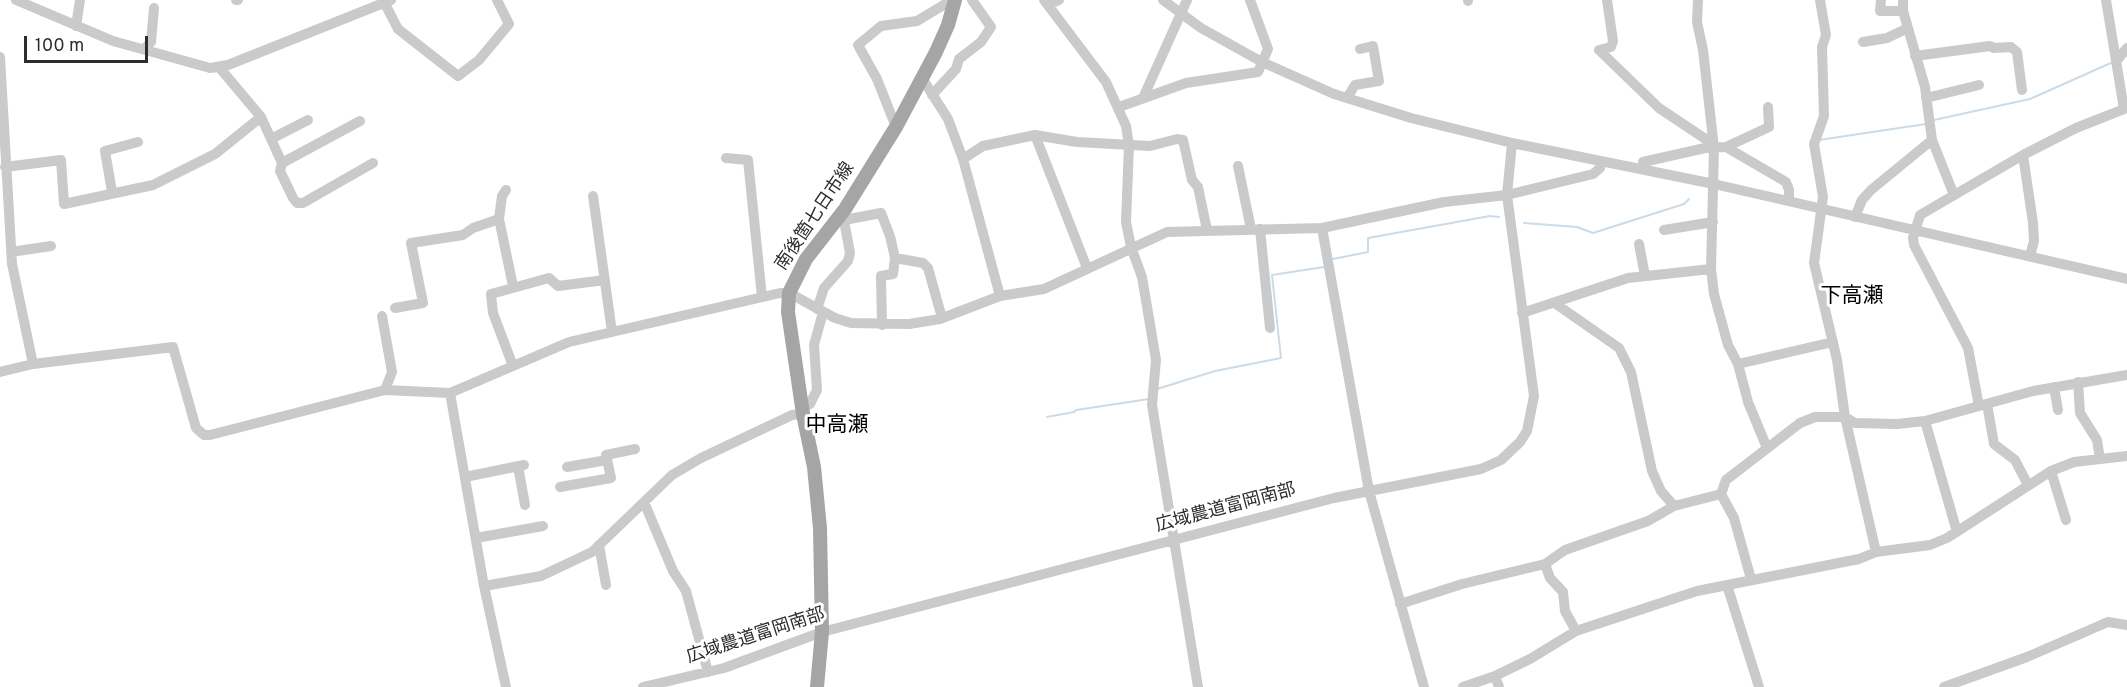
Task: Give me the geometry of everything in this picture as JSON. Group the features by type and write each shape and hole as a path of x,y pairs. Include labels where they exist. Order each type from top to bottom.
{"main road":[{"name":"南後箇七日市線","path":"817,687 822,632 820,528 814,467 788,312 789,293 806,259 843,217 896,127 948,25 953,0"}],"street":[{"path":"16,0 113,41 201,66 219,67 383,2 398,28 458,76 479,60 509,24 497,0"},
{"path":"76,26 80,0"},
{"path":"896,127 877,79 858,45 881,26 917,21 953,0"},
{"path":"932,95 956,69 959,60 981,42 991,27 972,0"},
{"path":"1059,0 1046,3 1106,82 1126,126 1129,145 1126,222 1131,247 1142,277 1156,360 1152,405 1198,687"},
{"path":"1162,0 1262,62 1347,98 1512,143 1714,184 2127,279"},
{"path":"1143,98 1187,0"},
{"path":"1119,107 1186,83 1258,72 1268,49 1250,0"},
{"path":"1607,0 1613,41 1611,47 1599,50 1659,108 1714,146"},
{"path":"1698,0 1697,22 1703,50 1714,146 1711,269 1728,345 1738,364 1751,411 1767,448"},
{"path":"1821,0 1826,35 1822,47 1824,116 1814,144 1823,197 1814,263 1833,342 1845,417 1849,426 1875,552"},
{"path":"1881,0 1880,11 1903,6 1926,98 1932,140 1954,195"},
{"path":"2028,485 2015,460 1994,444 1968,348 1919,258 1913,238 1920,215 2023,155 2076,128 2126,108 2106,0"},
{"path":"144,49 151,42 154,8"},
{"path":"1863,42 1887,38 1908,28"},
{"path":"1347,98 1354,85 1379,81 1373,46 1360,49"},
{"path":"1915,56 1990,46 2011,47 2017,52 2022,90"},
{"path":"2118,61 2127,48"},
{"path":"0,57 4,210 33,364"},
{"path":"219,67 261,117 282,163 280,171 297,203 303,203 372,163"},
{"path":"922,78 948,119 963,159 1000,296"},
{"path":"1926,98 1979,86"},
{"path":"1726,147 1769,128 1768,107"},
{"path":"4,166 60,160 64,204 153,185 215,153 261,117"},
{"path":"272,139 308,120"},
{"path":"282,163 360,121"},
{"path":"963,159 983,146 1035,135 1077,142 1150,146 1177,139 1183,140 1192,180 1198,187 1207,230"},
{"path":"1035,135 1087,268"},
{"path":"1855,217 1862,200 1871,190 1932,140"},
{"path":"112,192 105,151 138,142"},
{"name":"広域農道富岡南部","path":"643,687 708,672 822,632 1369,491 1481,469 1501,460 1520,442 1531,419 1534,396 1507,195 1512,143"},
{"path":"1643,162 1714,146 1726,147 1786,182 1789,201"},
{"path":"2023,155 2033,223 2034,241 2030,256"},
{"path":"726,158 748,160 762,297"},
{"path":"1238,166 1255,229 1270,328"},
{"path":"0,372 33,364 173,347 196,428 204,435 254,426 385,390 450,393 569,342 762,297 789,293 820,310 851,323 882,325 942,318 1000,296 1044,289 1167,232 1322,228 1443,202 1507,195 1593,174 1600,168"},
{"path":"506,190 502,196 499,219 513,286"},
{"path":"593,196 612,332"},
{"path":"484,586 541,576 592,552 683,468 803,411 810,404 817,390 814,345 824,288 848,261 850,253 843,217 881,213 890,236 895,258 893,274 881,276 882,325"},
{"path":"395,308 423,303 411,243 464,235 473,228 499,219"},
{"path":"1664,230 1713,222"},
{"path":"1322,228 1369,491 1424,687"},
{"path":"1639,244 1645,276"},
{"path":"11,252 51,246"},
{"path":"895,258 923,263 928,268 942,318"},
{"path":"1522,313 1556,304 1597,287 1645,276 1711,269"},
{"path":"513,366 493,313 491,294 513,286 549,278 558,286 605,280"},
{"path":"1556,304 1619,348 1631,372 1652,471 1661,491 1674,507"},
{"path":"382,316 392,372 385,390"},
{"path":"1738,364 1833,342"},
{"path":"1751,579 1734,518 1721,494 1726,480 1800,423 1815,417 1845,417 1855,423 1897,424 1925,421 2054,387 2127,375"},
{"path":"2078,382 2080,412 2097,441 2100,459"},
{"path":"2054,387 2058,410"},
{"path":"450,393 484,586 506,687"},
{"path":"1925,421 1957,532"},
{"path":"560,487 611,478 606,454 635,448"},
{"path":"1463,687 1495,676 1576,631 1656,603 1751,579 1859,559 1875,552 1930,545 1957,532 2051,471 2074,462 2127,456"},
{"path":"567,467 607,460"},
{"path":"465,477 521,465 525,505"},
{"path":"2051,471 2066,520"},
{"path":"1401,604 1462,584 1545,564 1565,550 1648,521 1674,507 1721,494"},
{"path":"644,502 673,571 686,591 708,672"},
{"path":"476,538 543,526"},
{"path":"599,545 606,585"},
{"path":"1545,564 1550,578 1563,592 1565,611 1576,631"},
{"path":"1726,585 1759,687"},
{"path":"1944,687 2027,657 2108,622 2127,625"},
{"path":"1495,676 1500,687"}],"waterway":[{"path":"1934,120 2030,99 2113,62"},
{"path":"1819,140 1926,124"},
{"path":"1524,223 1577,227 1593,233 1684,204 1689,199"},
{"path":"1333,259 1368,252 1368,238 1490,216 1499,217"},
{"path":"1157,389 1215,371 1281,358 1272,275 1324,267"},
{"path":"1047,417 1076,410 1149,399"}],"district":[{"name":"下高瀬","path":"1852,298"},
{"name":"中高瀬","path":"837,427"}]}
